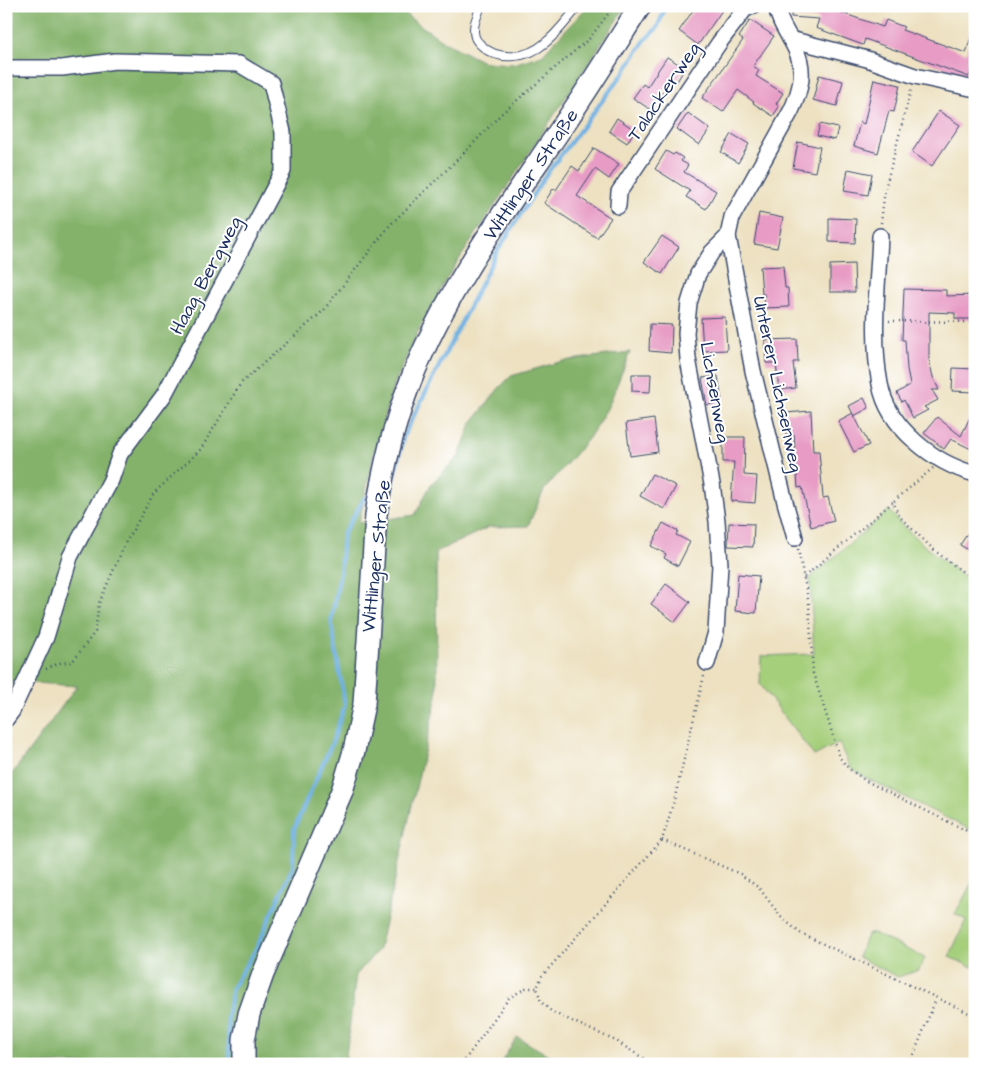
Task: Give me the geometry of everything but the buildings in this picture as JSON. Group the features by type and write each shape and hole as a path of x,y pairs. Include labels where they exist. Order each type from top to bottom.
{"street":[{"name":"Wittlinger Straße","path":"244,1064 244,1040 249,1014 263,974 342,791 354,751 364,704 376,515 380,486 394,430 411,380 438,321 477,252 569,118 640,6"},
{"name":"Talackerweg","path":"618,206 619,192 718,43 745,9 753,6"},
{"name":"Lichsenweg","path":"707,663 716,632 720,565 712,484 688,359 686,333 689,303 698,274 712,252 728,236 732,217 799,94 802,78 800,60 790,38 778,19 776,6"},
{"path":"790,38 867,59 915,76 975,89"},
{"name":"Haag. Bergweg","path":"6,68 62,68 114,60 239,64 271,83 282,132 283,170 164,396 120,454 111,480 70,557 46,637 6,719"},
{"name":"Unterer Lichsenweg","path":"728,236 753,371 785,502 796,538"},
{"path":"880,236 876,350 880,386 889,408 904,429 920,446 941,460 975,474"}],"lane":[{"path":"479,10 474,29 475,39 486,49 500,56 511,56 527,54 545,44 579,6"}],"path":[{"path":"26,678 59,663 72,662 95,632 99,602 125,544 154,494 201,449 241,383 322,311 390,225 469,148 500,114 590,38 614,6"},
{"path":"880,236 885,189 915,76"},
{"path":"877,321 975,322"},
{"path":"804,577 941,460"},
{"path":"894,501 900,517 935,551 975,581"},
{"path":"796,538 809,604 812,673 840,758 848,768 866,781 975,835"},
{"path":"652,1064 616,1041 552,1012 541,1002 537,988 542,976 662,840 674,801 707,663"},
{"path":"662,840 740,874 759,888 781,917 800,933 975,1016"},
{"path":"462,1064 509,998 526,988 537,988"},
{"path":"910,1064 936,998"}],"green space":[{"path":"6,6 397,6 410,18 443,41 483,62 513,64 542,55 588,6 626,6 449,275 417,333 392,390 374,452 359,523 415,515 431,484 459,456 471,424 499,388 511,376 563,361 630,352 608,407 589,438 544,490 528,526 489,527 436,552 437,696 379,949 356,975 345,1064 6,1064 6,782 77,686 6,681"},
{"path":"889,510 918,540 975,585 975,832 868,779 850,768 839,743 814,756 760,684 761,656 814,654 810,578"},
{"path":"975,877 975,968 949,957 966,920 955,914"},
{"path":"873,933 925,958 919,970 898,977 858,957 867,935"},
{"path":"517,1037 564,1064 500,1064"}],"waterway":[{"path":"390,495 404,435 498,250 545,176 625,71 645,40 657,28 668,6"},
{"path":"230,1064 227,1017 232,988 257,947 293,866 294,829 332,743 345,705 331,621 340,573 343,534 365,497"}]}
